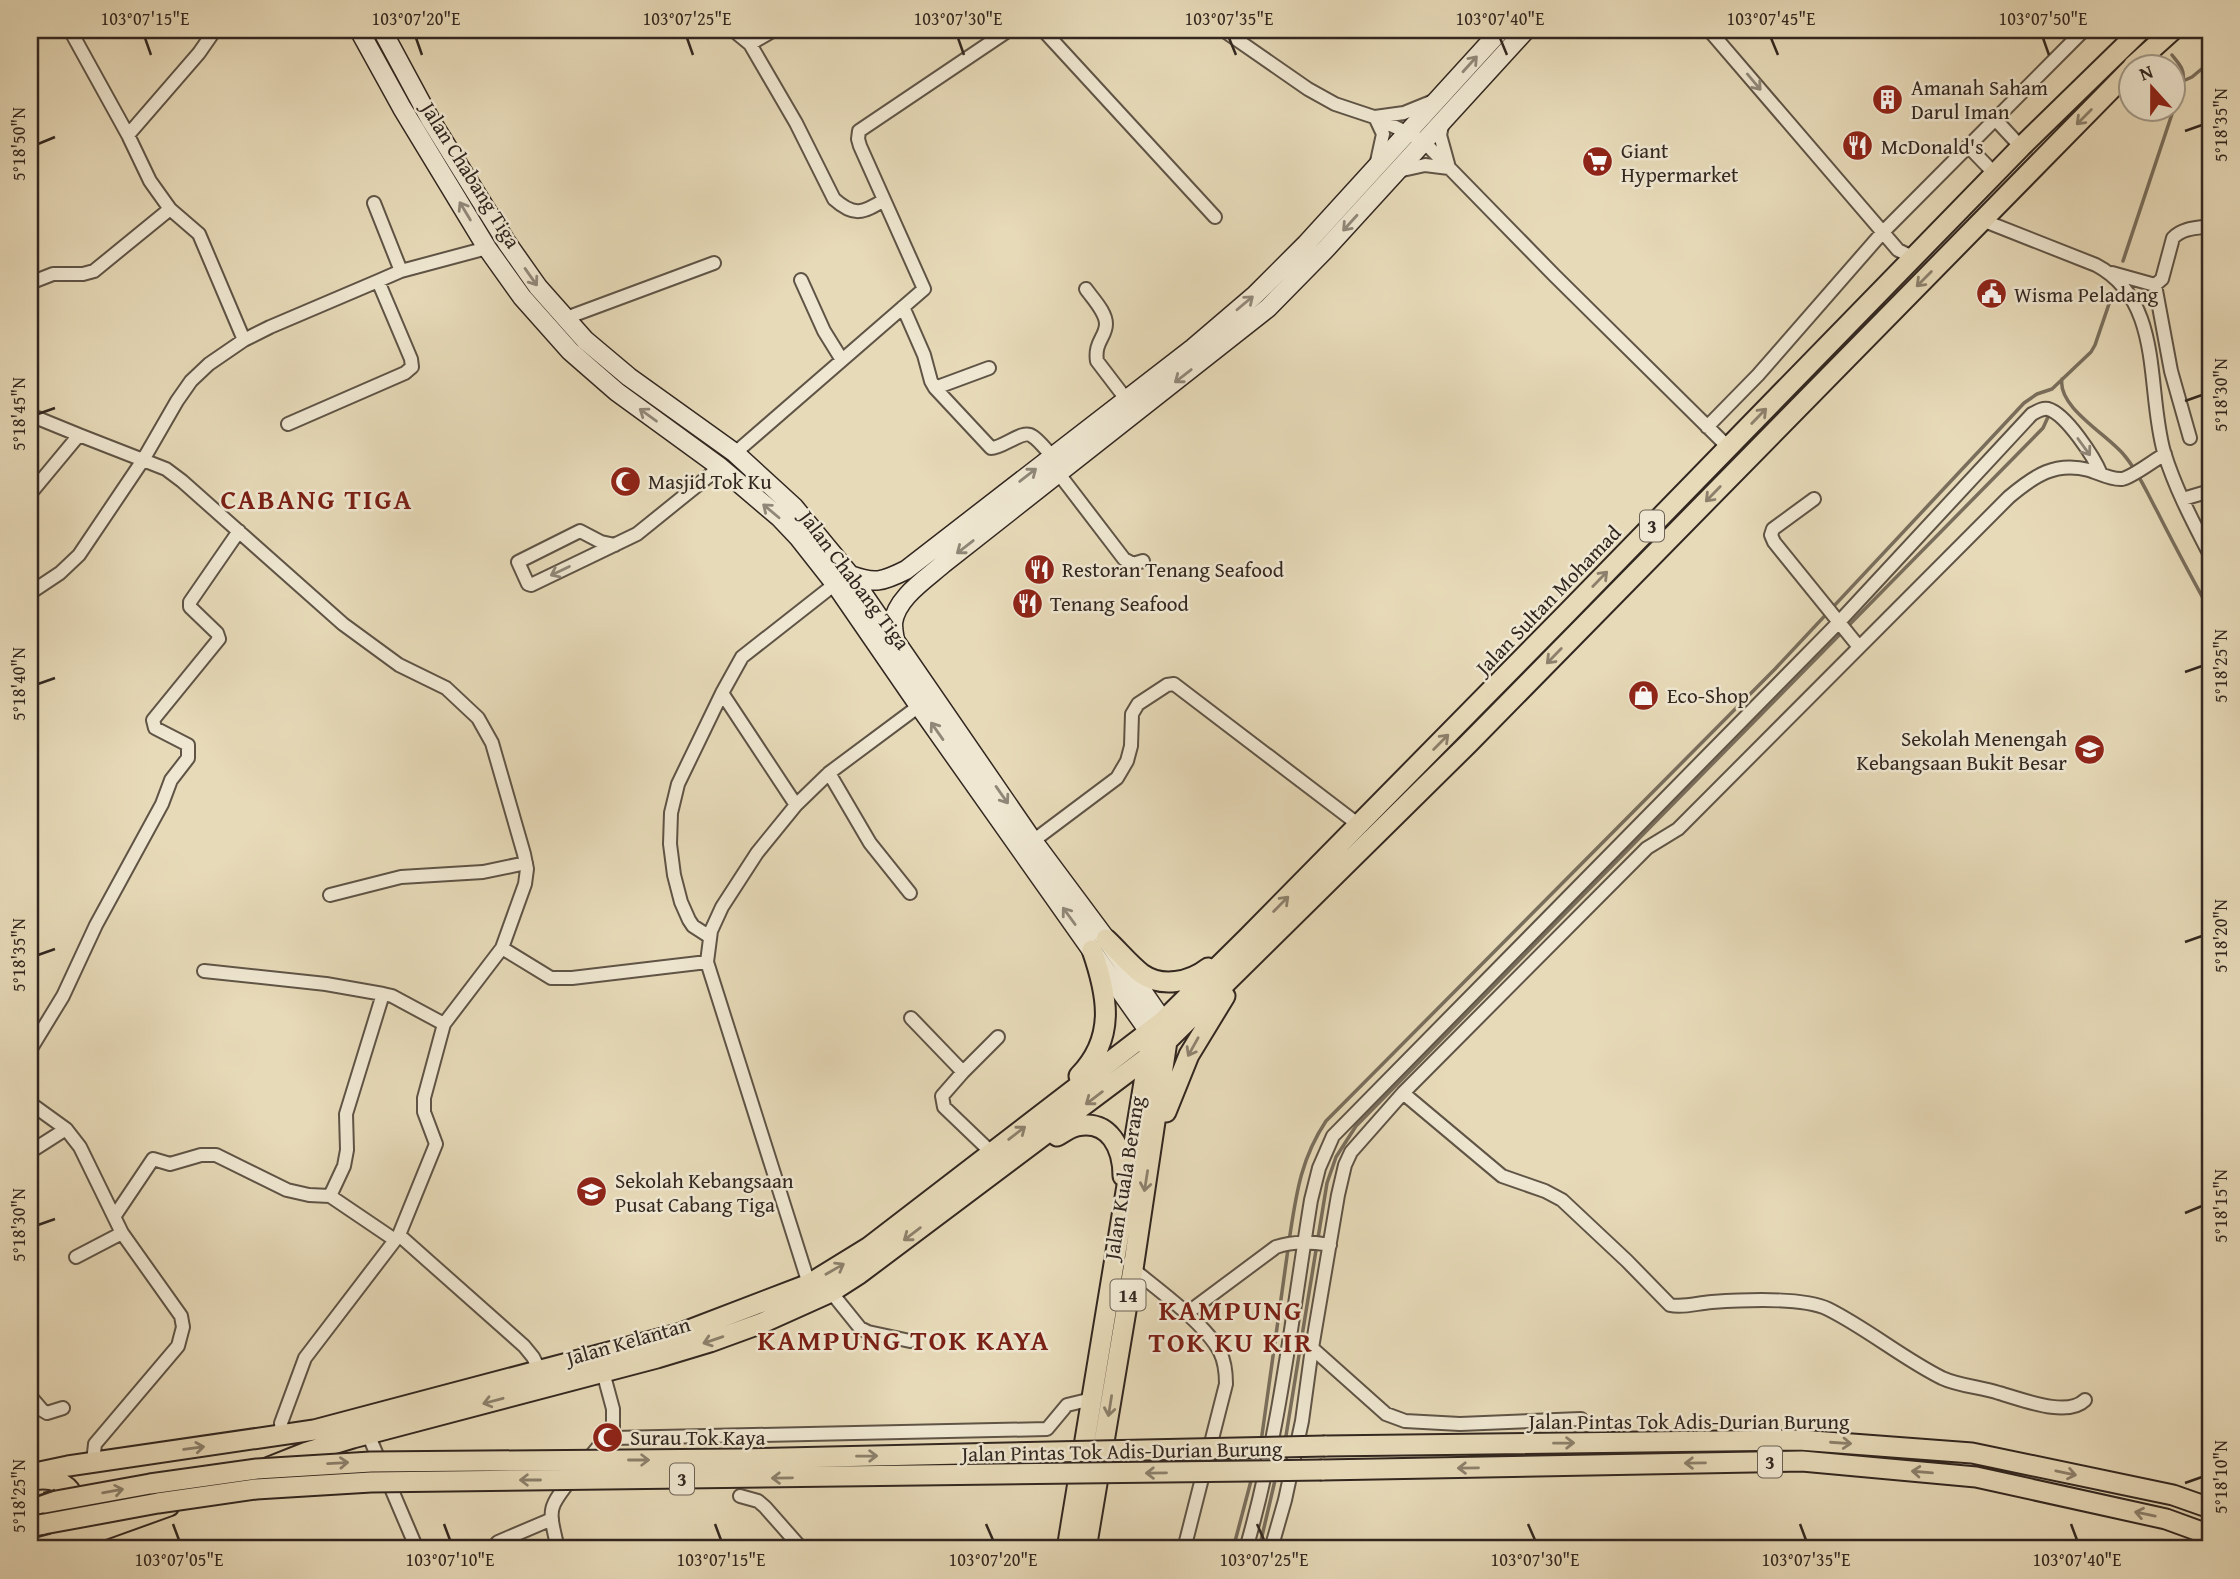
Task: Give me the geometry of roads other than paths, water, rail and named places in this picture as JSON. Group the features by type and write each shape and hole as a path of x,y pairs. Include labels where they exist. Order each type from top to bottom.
{"main road":[{"name":"Jalan Chabang Tiga","path":"359,30 402,108 487,248 522,297 570,351 617,392 720,467 780,518 842,580 895,640 1160,1032"},
{"name":"Jalan Chabang Tiga","path":"382,30 419,101 507,243 538,287 585,340 629,377 735,453 794,508 842,580 919,706 1099,944"},
{"path":"842,580 875,582 894,576 1059,474 1268,309 1396,172 1442,95 1501,30"},
{"path":"895,640 893,623 897,611 908,595 981,523 1052,456 1193,348 1255,295 1375,169 1416,137 1443,121 1526,30"},
{"name":"Jalan Sultan Mohamad","path":"1160,1032 1247,938 2138,30"},
{"name":"Jalan Sultan Mohamad","path":"2148,52 2171,30"},
{"name":"Jalan Sultan Mohamad","path":"1160,1032 1277,933 1468,744 2118,82"},
{"path":"1151,1154 1177,1079 1201,1033 1241,974 1277,933"},
{"path":"1099,944 1141,974 1151,979 1174,982 1186,981 1201,974 1247,938"},
{"path":"1041,1114 1092,1062 1100,1046 1104,1032 1105,996 1099,944"},
{"name":"Jalan Kelantan","path":"34,1549 69,1541 133,1520 307,1452 723,1337 831,1292 859,1274 1148,1057 1160,1032"},
{"name":"Jalan Kelantan","path":"30,1474 93,1462 314,1430 681,1333 761,1304 809,1284 869,1247 1041,1114 1160,1032"},
{"name":"Jalan Kuala Berang","path":"1086,1549 1151,1154 1160,1032"},
{"name":"Jalan Kuala Berang","path":"1067,1549 1148,1057"},
{"path":"1018,1156 1076,1126 1091,1125 1103,1129 1113,1138 1119,1149 1123,1166 1121,1226"},
{"name":"Jalan Pintas Tok Adis-Durian Burung","path":"38,1505 150,1484 257,1469 372,1462 753,1459 1325,1446 1799,1440 1972,1453 2173,1495 2210,1508"},
{"name":"Jalan Pintas Tok Adis-Durian Burung","path":"37,1525 256,1489 371,1482 1322,1471 1802,1461 1976,1477 2166,1519 2210,1535"},
{"path":"30,1481 49,1478 64,1484 70,1490 74,1506 73,1515 62,1528 30,1539"}],"street":[{"path":"70,30 128,135 149,181 170,209 199,234 244,340"},
{"path":"128,135 199,53 215,30"},
{"path":"733,30 750,44 796,123 834,199 854,212 867,210 884,200"},
{"path":"750,44 774,30"},
{"path":"735,453 924,289 860,146 859,131 1009,30"},
{"path":"1043,30 1215,217"},
{"path":"1223,30 1308,89 1335,104 1374,117 1416,137 1728,448"},
{"path":"1709,30 1882,233 1898,250 1908,255 1917,254"},
{"path":"1707,427 1758,375 1882,233 2084,30"},
{"path":"1374,117 1416,110 1442,95"},
{"path":"1374,117 1383,134 1375,169"},
{"path":"1995,119 2021,147"},
{"path":"1443,121 1440,135 1449,168"},
{"path":"1968,146 1995,174"},
{"path":"1396,172 1425,165 1449,168"},
{"path":"374,203 401,271"},
{"path":"30,283 53,274 83,274 94,271 170,209"},
{"path":"1982,220 2111,272 2155,285"},
{"path":"2155,285 2162,279 2176,234 2210,226"},
{"path":"30,593 60,573 79,555 144,460 191,382 209,364 244,340 401,271 487,248"},
{"path":"563,315 714,263"},
{"path":"563,315 674,269"},
{"path":"2111,272 2131,296 2144,323 2156,418 2165,454 2210,555"},
{"path":"801,280 824,331 842,360"},
{"path":"288,424 405,373 412,367 378,281"},
{"path":"2155,285 2171,371 2190,438"},
{"path":"1086,289 1104,315 1106,326 1098,342 1097,361 1126,399"},
{"path":"903,307 924,355 930,381 991,448 998,448 1025,433 1031,434 1052,456"},
{"path":"935,388 989,368"},
{"path":"1271,1549 1286,1500 1302,1421 1301,1346 1318,1243 1338,1195 1351,1152 1838,621 2032,414 2043,409 2052,410 2066,422 2101,474"},
{"path":"30,415 166,469 183,481 343,624 399,665 446,688 478,718 492,743 526,863 525,884 502,948 444,1024 424,1105 436,1144 397,1237 305,1358 281,1423 282,1436"},
{"path":"30,494 79,435"},
{"path":"1246,1549 1301,1346 1318,1243 1319,1168 1333,1136 1639,840 1678,829 2031,478 2064,468 2085,469 2123,479 2165,454"},
{"path":"615,545 601,542 579,531 517,562 531,585 615,545 637,534 720,467"},
{"path":"1059,474 1124,559 1133,564 1143,561"},
{"path":"2183,499 2210,491"},
{"path":"1814,499 1773,529 1773,542 1859,647"},
{"path":"30,1049 63,996 96,925 162,804 167,788 188,758 188,745 155,728 153,720 219,639 217,633 190,607 190,602 239,531"},
{"path":"710,937 693,926 681,902 674,875 670,845 671,813 678,784 742,657 842,580"},
{"path":"1033,841 1117,778 1127,761 1131,746 1132,714 1138,704 1167,685 1174,684 1359,825"},
{"path":"722,693 796,805"},
{"path":"809,1284 707,962 711,931 722,907 757,853 796,805 829,773 919,706"},
{"path":"829,773 870,843 910,893"},
{"path":"330,895 401,877 483,872 526,863"},
{"path":"502,948 551,978 572,978 707,962"},
{"path":"204,971 383,993 444,1024"},
{"path":"330,1196 346,1159 346,1114 383,993"},
{"path":"911,1018 963,1072"},
{"path":"992,1153 944,1107 942,1096 998,1037"},
{"path":"1403,1093 1502,1176 1562,1200 1670,1305 1678,1307 1710,1302 1805,1301 1832,1311 1947,1380 2024,1402 2052,1406 2074,1407 2085,1399"},
{"path":"30,1103 66,1129 80,1147 122,1233 176,1306 183,1327 178,1346 94,1444 93,1462"},
{"path":"30,1152 66,1129"},
{"path":"114,1217 153,1159 170,1164 201,1155 216,1155 288,1190 330,1196 397,1237 524,1346 540,1371"},
{"path":"76,1257 122,1233"},
{"path":"1186,1314 1263,1255 1289,1243 1318,1243"},
{"path":"1133,1269 1212,1340 1226,1368 1226,1384 1184,1549"},
{"path":"831,1292 860,1328 867,1332 910,1341"},
{"path":"1301,1346 1386,1414 1405,1421 1460,1424 1581,1419"},
{"path":"603,1372 613,1409 613,1437"},
{"path":"30,1396 47,1413 63,1408"},
{"path":"558,1549 552,1519 554,1500 599,1446 613,1437 1047,1429 1067,1405 1092,1399"},
{"path":"368,1434 415,1549"},
{"path":"740,1496 758,1501 802,1549"},
{"path":"492,1549 498,1542 552,1519"}],"waterway":[{"path":"2188,79 2210,62"},
{"path":"2123,261 2169,122"},
{"path":"1289,1241 1305,1164 1326,1121 1775,669 2024,403 2037,394 2052,389 2091,352 2110,301"},
{"path":"2062,379 2067,400 2075,410 2117,447 2134,468 2210,611"},
{"path":"1301,1342 1327,1183 1336,1157 1356,1126 2043,428 2048,417"},
{"path":"1261,1442 1288,1249"},
{"path":"1285,1442 1300,1349"},
{"path":"1259,1549 1276,1476"},
{"path":"1233,1549 1252,1477"}],"place":[{"name":"Amanah Saham Darul Iman","path":"1888,99"},
{"name":"McDonald's","path":"1858,146"},
{"name":"Giant Hypermarket","path":"1598,162"},
{"name":"Wisma Peladang","path":"1991,294"},
{"name":"Masjid Tok Ku","path":"625,481"},
{"name":"Restoran Tenang Seafood","path":"1039,569"},
{"name":"Tenang Seafood","path":"1027,603"},
{"name":"Eco-Shop","path":"1644,695"},
{"name":"Sekolah Menengah Kebangsaan Bukit Besar","path":"2090,750"},
{"name":"Sekolah Kebangsaan Pusat Cabang Tiga","path":"592,1192"},
{"name":"Surau Tok Kaya","path":"607,1437"}],"district":[{"name":"CABANG TIGA","path":"317,498"},
{"name":"KAMPUNG TOK KU KIR","path":"1231,1325"},
{"name":"KAMPUNG TOK KAYA","path":"904,1339"}]}
